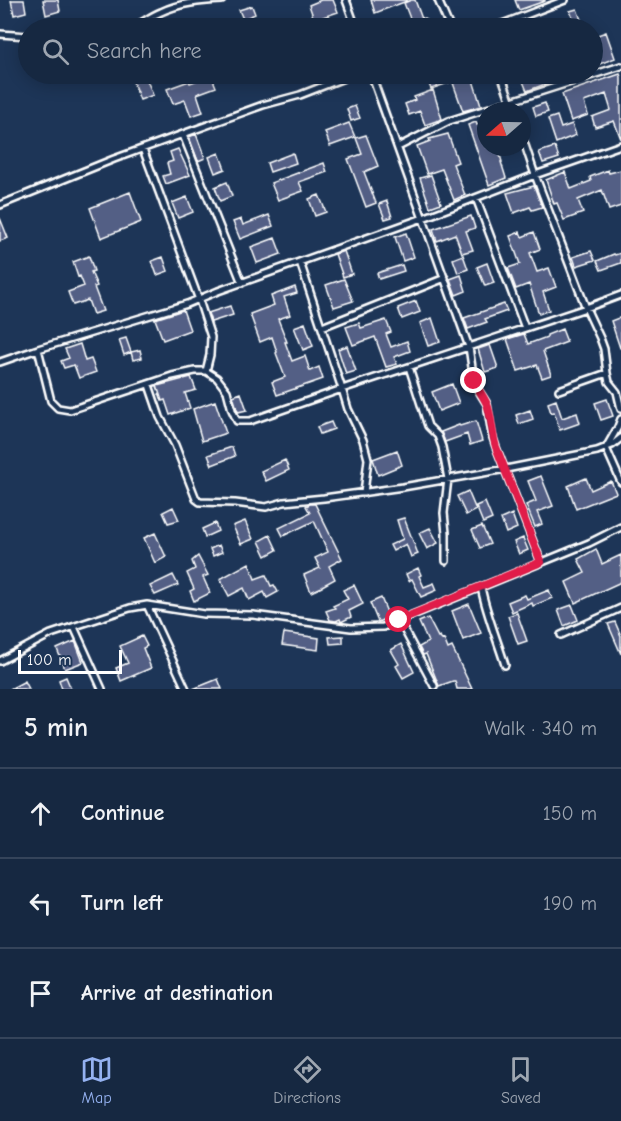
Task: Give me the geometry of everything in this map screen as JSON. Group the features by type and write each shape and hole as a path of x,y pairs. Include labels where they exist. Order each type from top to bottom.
{"street":[{"path":"150,18 176,6 222,0"},
{"path":"346,0 352,18"},
{"path":"438,0 446,18"},
{"path":"518,18 565,0"},
{"path":"0,33 18,35"},
{"path":"603,72 621,66"},
{"path":"0,205 114,159 328,84"},
{"path":"375,84 469,346 474,381 487,404 492,435 541,562"},
{"path":"505,84 511,101"},
{"path":"398,147 449,121 564,84"},
{"path":"183,135 242,283"},
{"path":"0,362 199,300 621,145"},
{"path":"143,149 211,337 206,371"},
{"path":"529,156 586,308 604,349 609,382 616,392 621,409"},
{"path":"476,198 525,328"},
{"path":"300,262 348,409 363,440 368,459 364,493"},
{"path":"322,327 445,278"},
{"path":"38,349 51,401 58,408 70,410 172,376 206,371 217,378 227,391 231,410 237,421 250,421 621,295"},
{"path":"409,367 428,426 438,436 442,447 448,479 444,513 446,561"},
{"path":"559,390 607,373"},
{"path":"149,385 160,417 175,444 196,499 200,502 266,507 284,502 364,493 597,451 621,438"},
{"path":"606,448 621,419"},
{"path":"606,448 621,482"},
{"path":"0,661 51,634 130,608 147,605 204,614 253,615 351,628 383,627 589,543 621,527"},
{"path":"481,587 484,605 505,665"},
{"path":"147,605 186,689"},
{"path":"561,635 621,608"},
{"path":"399,620 434,686"},
{"path":"74,627 102,689"}],"building":[{"path":"11,0 24,0 26,12 14,15"},
{"path":"43,0 58,0 60,11 46,15"},
{"path":"321,0 333,0 338,12 323,18 314,18 309,5"},
{"path":"371,0 407,0 407,1 375,13"},
{"path":"415,0 422,18 410,18 404,3"},
{"path":"515,0 545,0 545,1 519,10"},
{"path":"252,6 255,14 243,18 239,10"},
{"path":"577,9 580,18 573,18 570,11"},
{"path":"606,32 615,58 603,63 603,33"},
{"path":"620,74 621,77 621,139 614,121 595,127 592,117 611,110 606,94 584,102 588,115 571,121 562,94 591,84 603,84 603,80"},
{"path":"134,84 148,84 153,95 140,100"},
{"path":"181,84 215,84 216,87 197,94 203,112 191,116 185,100 173,104 167,89"},
{"path":"429,84 445,84 431,89"},
{"path":"453,84 474,84 480,102 477,102 477,107 463,111"},
{"path":"524,84 545,84 527,91"},
{"path":"433,90 442,119 425,125 420,111 409,115 405,104 415,100 414,97"},
{"path":"545,103 548,112 536,116 533,107"},
{"path":"355,106 360,118 351,121 347,109"},
{"path":"557,116 561,128 572,124 576,135 556,143 548,119"},
{"path":"476,122 477,151 468,125"},
{"path":"349,123 355,137 330,146 325,132"},
{"path":"196,134 205,158 198,161 189,137"},
{"path":"448,134 458,162 453,164 465,195 454,200 442,169 427,174 417,146 430,141 429,139"},
{"path":"366,135 378,166 364,172 376,203 366,207 348,159 362,154 356,138"},
{"path":"555,147 559,158 543,163 539,152"},
{"path":"178,149 190,175 166,184 163,176 170,174 167,163 173,161 170,152"},
{"path":"219,153 225,169 215,173 209,157"},
{"path":"293,153 296,163 270,172 267,163"},
{"path":"479,156 500,156 506,178 489,185"},
{"path":"324,163 327,172 299,182 303,191 278,200 271,183"},
{"path":"608,170 609,173 621,170 621,206 609,210 602,190 578,200 583,213 564,220 557,203 554,204 546,180 565,172 571,189 591,181 590,177"},
{"path":"431,175 441,203 430,207 420,178"},
{"path":"227,182 232,196 220,201 215,187"},
{"path":"534,186 542,207 532,210 530,207 514,213 507,193"},
{"path":"130,192 141,222 101,238 90,208"},
{"path":"319,195 326,212 315,216 309,199"},
{"path":"187,197 193,212 178,218 172,203"},
{"path":"387,201 392,217 385,219 379,204"},
{"path":"269,215 273,226 240,239 233,222 241,219 243,225"},
{"path":"471,216 475,228 466,231 473,250 462,253 455,234 437,241 433,229"},
{"path":"0,218 8,238 0,241"},
{"path":"520,232 522,237 534,232 540,249 530,253 537,272 549,268 556,287 543,292 549,310 539,314 529,284 516,289 508,268 520,264 510,236"},
{"path":"406,233 414,257 403,261 395,237"},
{"path":"275,238 281,254 257,263 251,247"},
{"path":"344,251 352,274 343,277 335,254"},
{"path":"591,251 595,260 576,266 573,257"},
{"path":"621,253 621,263 601,270 597,261"},
{"path":"463,255 468,269 458,273 453,259"},
{"path":"89,256 94,271 91,272 97,286 94,287 103,311 93,314 88,300 73,305 68,292 84,286 73,262"},
{"path":"163,257 168,271 157,275 152,261"},
{"path":"487,263 494,283 485,286 477,267"},
{"path":"402,265 404,271 379,279 377,273"},
{"path":"461,275 466,291 456,295 450,279"},
{"path":"344,279 353,301 334,307 326,285"},
{"path":"295,287 297,293 284,297 290,315 278,319 287,342 285,342 292,361 305,356 310,371 319,367 323,379 277,395 272,382 285,377 272,337 260,342 250,314 274,305 271,296"},
{"path":"416,301 420,312 402,319 398,308"},
{"path":"504,304 507,311 485,319 487,322 468,329 464,318"},
{"path":"230,306 233,315 211,322 208,313"},
{"path":"183,310 190,330 163,340 155,319"},
{"path":"621,317 621,348 620,348 611,321"},
{"path":"432,318 440,342 428,346 420,323"},
{"path":"386,320 391,332 386,334 391,347 407,341 410,351 394,357 397,364 386,367 375,337 353,345 346,327 359,323 361,328"},
{"path":"305,323 313,346 303,350 294,327"},
{"path":"562,329 567,342 543,351 551,375 542,378 537,365 518,371 507,339 524,334 528,344"},
{"path":"126,338 131,352 124,355 119,340"},
{"path":"80,344 85,361 91,359 96,372 79,378 74,365 64,368 61,361 69,358 65,349"},
{"path":"490,345 498,368 485,372 478,349"},
{"path":"347,346 356,371 346,374 338,349"},
{"path":"140,350 142,358 133,360 131,352"},
{"path":"191,377 196,390 185,393 190,408 170,415 157,386"},
{"path":"452,384 459,403 439,411 432,392"},
{"path":"241,393 247,410 238,412 233,396"},
{"path":"607,399 613,416 601,420 595,403"},
{"path":"556,400 562,418 577,413 580,423 560,430 554,412 551,413 548,403"},
{"path":"215,401 226,433 202,441 193,409"},
{"path":"530,410 533,419 519,424 516,415"},
{"path":"476,421 482,441 470,445 467,434 445,442 441,432"},
{"path":"331,422 334,429 320,434 317,427"},
{"path":"232,447 235,456 212,465 208,455"},
{"path":"397,450 402,465 378,475 373,459"},
{"path":"285,460 289,470 266,481 261,471"},
{"path":"541,476 553,506 537,512 542,524 535,527 526,505 536,501 528,481"},
{"path":"586,478 591,490 611,481 616,493 576,509 568,486"},
{"path":"468,491 476,510 466,515 457,496"},
{"path":"485,502 492,519 483,523 476,506"},
{"path":"315,504 342,559 329,566 335,579 311,592 304,575 320,568 315,558 328,552 314,521 283,536 279,528 310,513 306,506"},
{"path":"173,507 179,520 168,523 163,512"},
{"path":"512,514 517,528 506,533 501,519"},
{"path":"404,518 418,554 411,557 406,544 393,551 390,545 403,539 397,520"},
{"path":"245,521 253,539 241,544 233,526"},
{"path":"215,523 218,531 205,537 202,529"},
{"path":"482,526 490,544 480,548 472,530"},
{"path":"430,528 438,543 427,549 419,533"},
{"path":"155,533 166,557 155,563 144,538"},
{"path":"270,535 277,550 266,556 259,541"},
{"path":"523,538 528,550 519,554 514,542"},
{"path":"219,545 222,552 213,556 210,549"},
{"path":"596,549 602,564 621,555 621,582 575,603 566,582 585,573 578,559"},
{"path":"198,556 208,575 203,577 210,593 194,601 190,591 194,589 187,573 195,569 192,561"},
{"path":"249,563 255,579 266,575 271,586 274,585 278,592 267,598 264,592 249,600 244,588 229,596 220,579"},
{"path":"418,568 424,587 434,583 437,590 421,597 412,579 409,581 406,574"},
{"path":"173,575 178,585 155,595 150,586"},
{"path":"354,585 363,604 349,611 351,617 341,622 340,619 330,620 326,611 348,599 343,590"},
{"path":"549,590 552,598 533,606 532,603 512,612 508,602 525,595 527,599"},
{"path":"381,598 389,617 378,622 370,603"},
{"path":"469,604 481,633 463,640 452,611"},
{"path":"572,605 578,620 564,626 558,610"},
{"path":"517,613 527,641 518,644 508,616"},
{"path":"428,618 438,637 444,639 448,649 452,647 472,689 457,689 455,681 439,686 426,654 423,655 419,647 428,642 419,622"},
{"path":"615,622 621,636 621,654 608,624"},
{"path":"284,633 319,638 318,650 282,645"},
{"path":"142,636 147,646 143,648 151,668 121,681 116,668 128,663 120,646"},
{"path":"343,636 343,643 330,644 329,637"},
{"path":"75,641 83,662 65,669 57,649"},
{"path":"401,644 414,672 403,678 396,666 399,664 391,650"},
{"path":"66,677 71,689 62,689 59,680"},
{"path":"218,679 222,689 193,689"},
{"path":"25,681 29,689 10,689"}],"route":[{"path":"399,620 541,562 496,447 487,404 474,381"}]}
